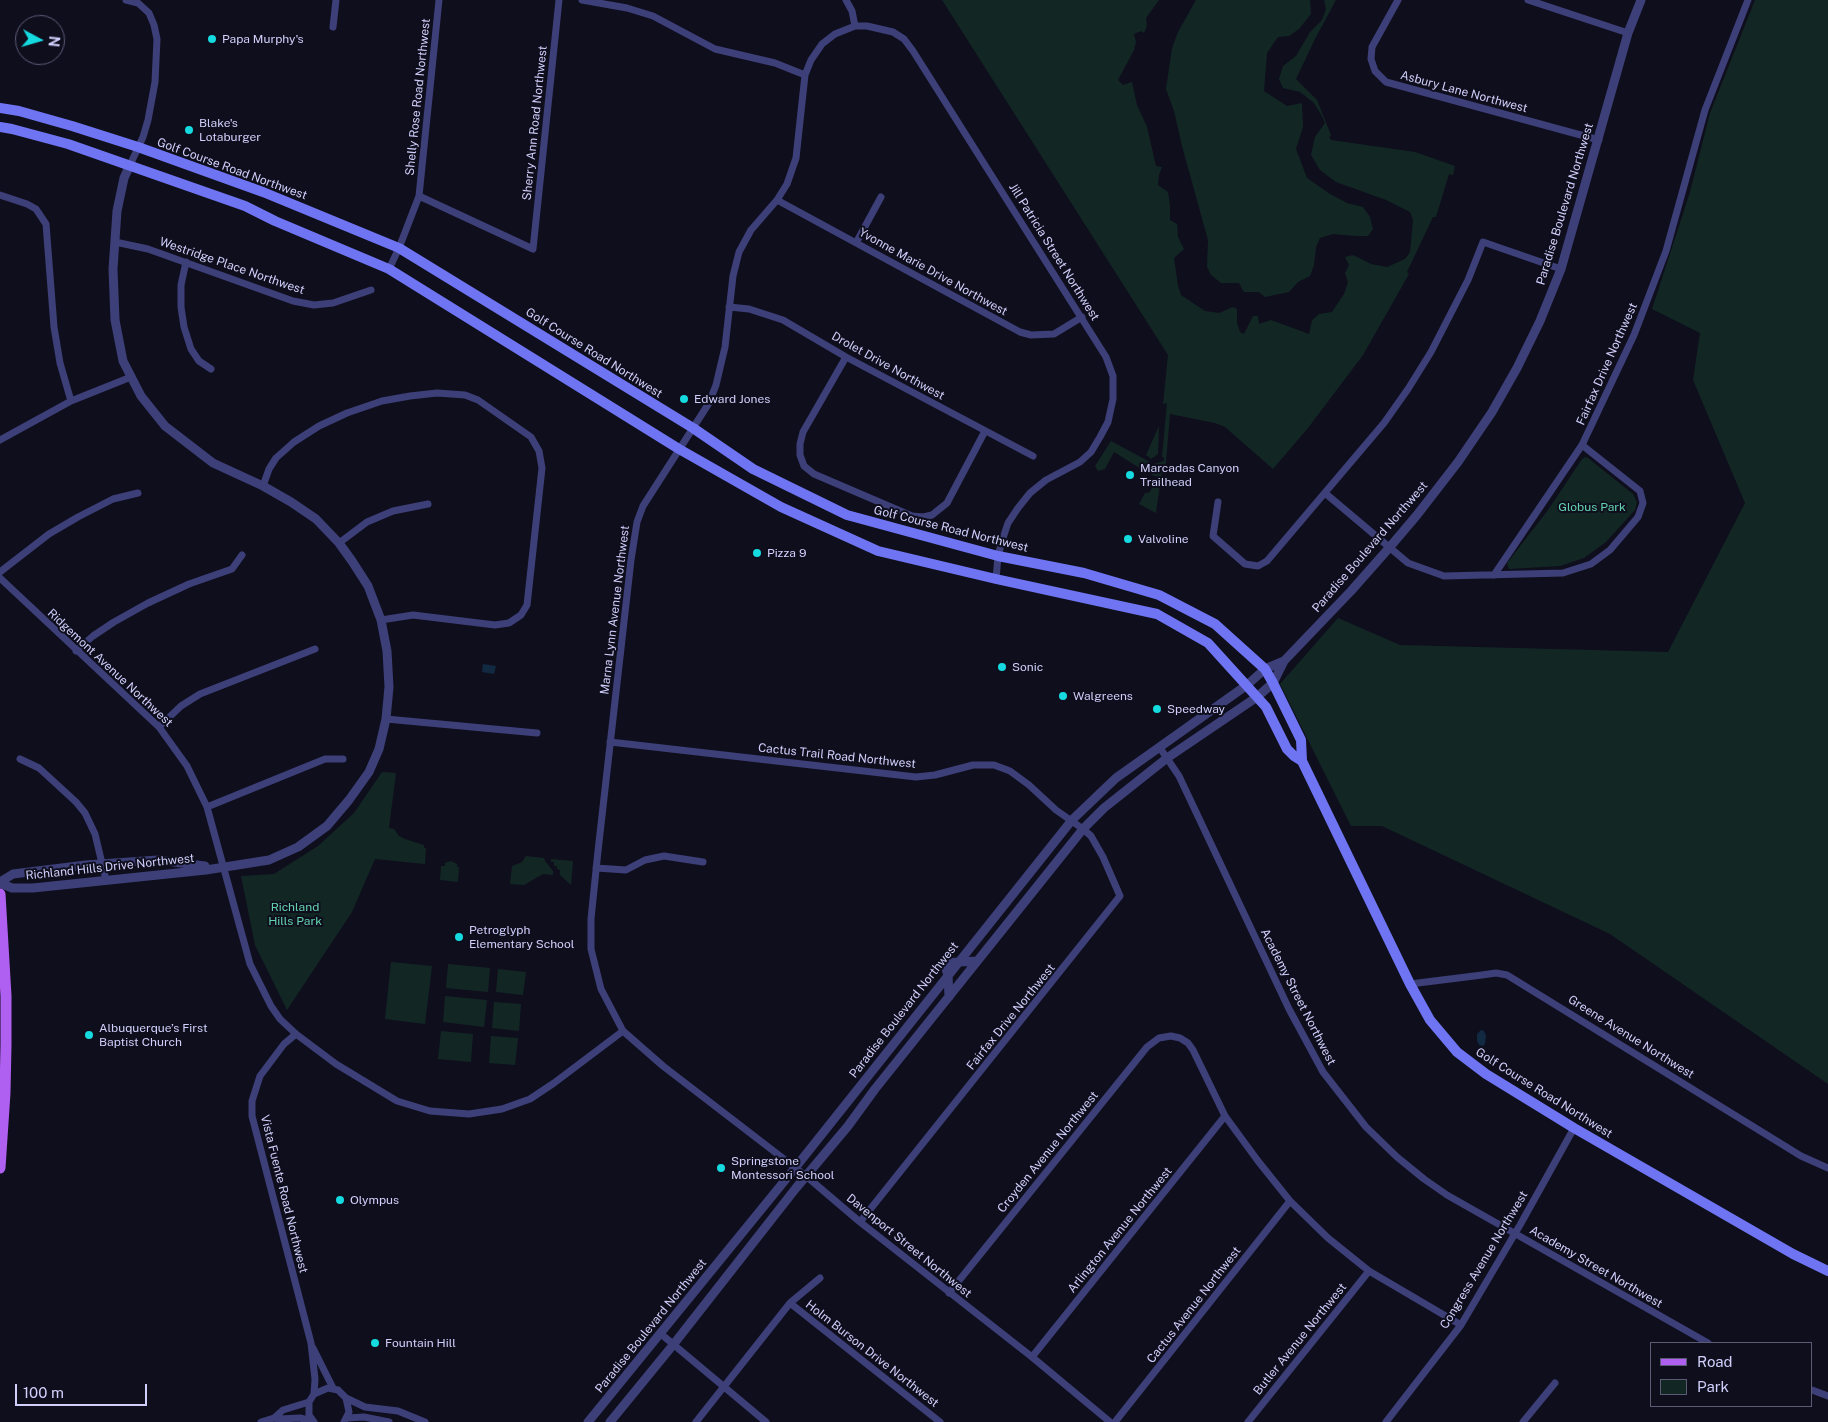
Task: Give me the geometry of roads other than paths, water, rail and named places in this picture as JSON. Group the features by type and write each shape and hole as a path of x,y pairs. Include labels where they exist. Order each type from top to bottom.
{"main road":[{"name":"Golf Course Road Northwest","path":"0,108 19,111 138,147 263,192 399,248 693,428 753,469 847,515 998,556 1084,573 1159,595 1215,624 1265,669 1273,683 1301,740 1302,761 1410,984 1430,1020 1457,1052 1486,1074 1574,1128 1793,1254 1828,1271"},
{"name":"Golf Course Road Northwest","path":"0,127 68,144 245,206 275,221 389,269 679,449 781,507 878,551 1157,614 1208,643 1266,708 1287,748 1302,761"},
{"path":"0,894 6,996 6,1045 0,1168"}],"street":[{"path":"126,0 138,3 149,12 157,39 152,102 146,128 130,165"},
{"path":"333,27 336,0"},
{"name":"Shelly Rose Road Northwest","path":"419,196 439,0"},
{"name":"Sherry Ann Road Northwest","path":"419,196 533,249 559,0"},
{"path":"582,0 627,8 653,16 715,49 775,63 805,75 811,60 822,44 835,34 855,26 852,11 846,0"},
{"name":"Asbury Lane Northwest","path":"1398,0 1372,47 1371,59 1375,71 1386,82 1402,88 1599,140"},
{"path":"1528,0 1628,33"},
{"name":"Paradise Boulevard Northwest","path":"610,1422 848,1126 875,1089 1083,828 1104,808 1167,758 1257,697 1273,683 1284,660 1351,591 1418,515 1458,462 1492,412 1517,368 1540,321 1561,269 1628,33 1641,0"},
{"name":"Fairfax Drive Northwest","path":"1494,575 1582,446 1634,336 1666,250 1705,110 1748,0"},
{"name":"Jill Patricia Street Northwest","path":"855,26 867,26 893,32 904,39 914,51 1082,317 1106,357 1113,376 1113,399 1108,422 1100,437 1085,457 1070,469 1046,480 1030,493 1018,508 1008,523 998,556 996,579"},
{"name":"Marna Lynn Avenue Northwest","path":"623,1031 602,989 591,949 591,919 631,560 637,522 643,506 693,428 716,386 724,354 733,276 739,252 751,230 787,184 796,158 805,75"},
{"name":"Richland Hills Drive Northwest","path":"0,882 12,888 106,880 270,860 298,847 327,826 349,800 369,772 378,749 386,719 389,687 381,620 368,586 339,543 316,519 291,502 263,486 213,463 165,426 141,396 123,361 115,320 113,269 117,211 124,178 130,165"},
{"path":"0,195 36,209 46,224 54,327 60,363 71,401"},
{"path":"389,269 419,196"},
{"path":"856,243 880,197"},
{"name":"Yvonne Marie Drive Northwest","path":"776,200 1020,332 1031,335 1054,334 1082,317"},
{"name":"Westridge Place Northwest","path":"115,242 148,249 292,301 314,305 334,303 371,290"},
{"path":"1218,502 1213,536 1245,564 1258,566 1267,561 1384,423 1408,389 1431,352 1464,288 1483,242 1561,269"},
{"path":"186,262 181,285 181,307 184,327 192,349 200,361 211,369"},
{"name":"Drolet Drive Northwest","path":"729,306 749,309 783,320 846,357 1033,456"},
{"path":"846,357 804,432 800,444 800,455 804,466 814,474 912,516 923,517 932,515 947,503 985,431"},
{"path":"0,440 71,401 131,377"},
{"path":"263,486 269,469 276,458 294,442 319,426 347,413 382,401 437,393 464,395 478,400 531,438 539,451 542,468 527,605 521,615 509,623 495,624 413,615 381,620"},
{"path":"1325,493 1408,563 1444,576 1564,573 1591,564 1610,550 1638,516 1643,503 1640,491 1582,446"},
{"path":"0,572 50,534 78,517 113,499 138,494"},
{"path":"339,543 367,522 376,518 393,511 428,504"},
{"path":"76,651 93,636 114,622 148,603 190,584 232,569 242,555"},
{"name":"Ridgemont Avenue Northwest","path":"0,578 159,727 187,766 207,807 250,964 271,1006 280,1019 296,1034 336,1064 397,1101 430,1111 469,1114 502,1109 530,1099 623,1031"},
{"path":"159,727 181,706 200,694 315,649"},
{"name":"Paradise Boulevard Northwest","path":"588,1422 795,1168 948,975 944,963 958,963 1072,820 1116,778 1247,685 1265,669 1284,660"},
{"path":"386,719 537,733"},
{"name":"Cactus Trail Road Northwest","path":"610,742 916,777 935,775 973,765 994,765 1010,771 1029,785 1056,810 1072,820"},
{"name":"Academy Street Northwest","path":"1160,748 1179,776 1289,1009 1323,1072 1366,1127 1397,1158 1447,1195 1706,1342"},
{"path":"20,759 39,768 85,813 95,834 106,880"},
{"path":"207,807 326,759 344,759"},
{"name":"Fairfax Drive Northwest","path":"860,1222 1120,896 1103,857 1091,836 1072,820"},
{"path":"596,868 626,870 645,860 664,856 703,862"},
{"name":"Richland Hills Drive Northwest","path":"0,882 13,874 158,860 223,867"},
{"path":"992,919 1016,913"},
{"path":"958,963 977,961"},
{"path":"948,975 949,997"},
{"name":"Greene Avenue Northwest","path":"1410,984 1482,975 1507,975 1801,1156 1828,1168"},
{"name":"Davenport Street Northwest","path":"623,1031 663,1066 806,1176 860,1222 1032,1357 1110,1422"},
{"name":"Vista Fuente Road Northwest","path":"296,1034 284,1044 260,1076 252,1101 252,1116 310,1343 315,1379 314,1394"},
{"name":"Croyden Avenue Northwest","path":"949,1293 1146,1047 1159,1038 1171,1036 1180,1038 1188,1043 1224,1116"},
{"path":"848,1126 862,1095 862,1082"},
{"path":"1224,1116 1290,1201 1328,1238 1369,1270 1461,1325"},
{"name":"Arlington Avenue Northwest","path":"1032,1357 1224,1116"},
{"name":"Congress Avenue Northwest","path":"1386,1422 1461,1325 1515,1234 1574,1128"},
{"name":"Cactus Avenue Northwest","path":"1115,1422 1290,1201"},
{"name":"Butler Avenue Northwest","path":"1248,1422 1369,1270"},
{"path":"696,1422 790,1303 820,1278"},
{"name":"Holm Burson Drive Northwest","path":"790,1303 940,1422"},
{"path":"661,1334 766,1422"},
{"name":"Vista Fuente Road Northwest","path":"310,1343 333,1388"},
{"path":"1523,1422 1555,1383"},
{"path":"313,1421 308,1409 309,1402 314,1394 323,1389 333,1388 343,1394 349,1405 345,1420 364,1417 389,1422"},
{"path":"1813,1390 1828,1396"},
{"path":"346,1398 366,1407 398,1411 425,1422"},
{"path":"261,1422 274,1418 284,1410 309,1402"},
{"path":"274,1418 300,1418 313,1421"}],"water":[{"path":"483,664 496,666 494,674 482,672"},
{"path":"1481,1030 1484,1031 1486,1036 1483,1046 1479,1045 1477,1041 1477,1034"}],"place":[{"name":"Papa Murphy's","path":"212,39"},
{"name":"Blake's Lotaburger","path":"189,130"},
{"name":"Edward Jones","path":"684,399"},
{"name":"Marcadas Canyon Trailhead","path":"1130,475"},
{"name":"Valvoline","path":"1128,539"},
{"name":"Pizza 9","path":"757,553"},
{"name":"Sonic","path":"1002,667"},
{"name":"Walgreens","path":"1063,696"},
{"name":"Speedway","path":"1157,709"},
{"name":"Petroglyph Elementary School","path":"459,937"},
{"name":"Albuquerque’s First Baptist Church","path":"89,1035"},
{"name":"Springstone Montessori School","path":"721,1168"},
{"name":"Olympus","path":"340,1200"},
{"name":"Fountain Hill","path":"375,1343"}],"park label":[{"name":"Globus Park","path":"1592,507"},
{"name":"Richland Hills Park","path":"295,914"}]}
